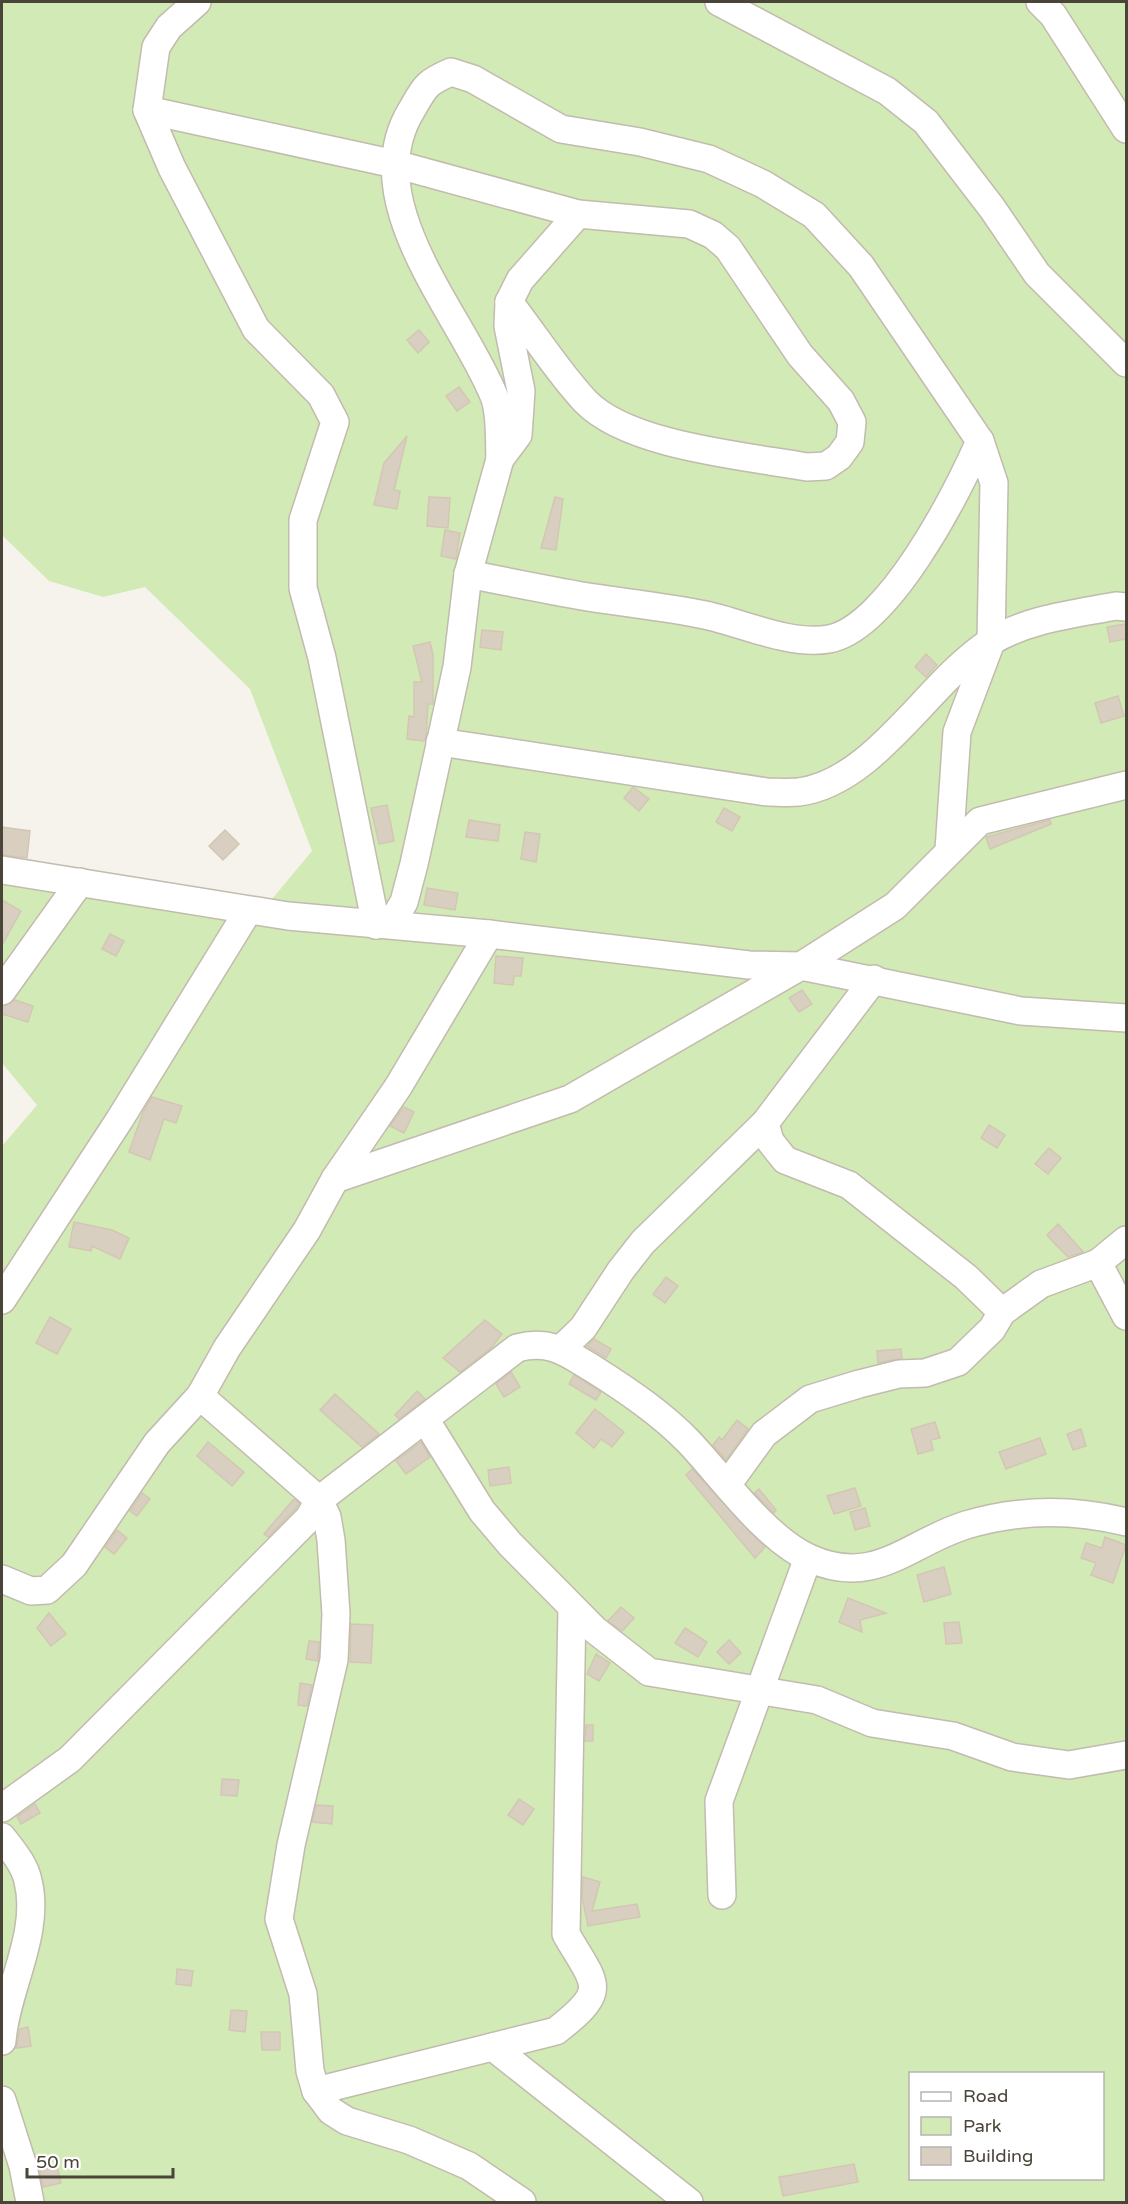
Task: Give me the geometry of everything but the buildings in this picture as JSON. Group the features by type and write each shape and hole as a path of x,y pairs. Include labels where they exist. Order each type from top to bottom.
{"street":[{"path":"197,2 169,27 156,47 147,110 172,168 256,329 321,395 335,422 303,520 303,588 322,658 376,925"},
{"path":"719,2 887,91 926,122 985,199 1037,274 1126,363"},
{"path":"1040,2 1053,15 1126,129"},
{"path":"376,925 394,917 404,902 457,667 468,574 500,459 496,399 471,346 431,281 403,217 395,164 400,128 428,82 451,72 473,79 561,129 640,142 709,159 763,184 813,215 861,266 980,441 994,483 991,642 957,732 949,849"},
{"path":"147,110 395,164 578,213 689,224 713,235 728,248 800,355 841,401 852,422 850,442 839,457 826,466 807,467 652,438 605,417 585,401 509,302"},
{"path":"500,459 518,435 521,391 508,326 509,302 520,280 578,213"},
{"path":"468,574 587,597 705,615 789,637 830,639 861,623 882,604 906,576 960,486 980,441"},
{"path":"440,742 767,792 800,792 832,781 866,759 905,723 946,676 991,642 1039,621 1116,606 1126,607"},
{"path":"335,1179 570,1099 801,966 895,906 949,849 980,821 1126,785"},
{"path":"2,870 248,911 489,934 749,965 801,966 874,979 1021,1011 1126,1018"},
{"path":"2,992 80,882"},
{"path":"2,1300 120,1119 248,911"},
{"path":"2,1579 32,1591 47,1590 61,1580 74,1565 157,1443 200,1396 227,1348 307,1230 335,1179 398,1087 489,934"},
{"path":"561,1349 583,1328 621,1270 643,1242 765,1123 874,979"},
{"path":"765,1123 770,1141 785,1160 849,1185 966,1277 1002,1312"},
{"path":"727,1485 764,1434 810,1399 859,1384 899,1374 925,1373 958,1362 992,1329 1002,1312 1041,1284 1098,1263 1126,1240"},
{"path":"1098,1263 1126,1316"},
{"path":"2,1808 70,1759 309,1518 319,1500 517,1348 536,1343 561,1349 631,1393 687,1440 781,1540 808,1558 841,1568 864,1569 897,1558 964,1526 1031,1511 1096,1515 1126,1522"},
{"path":"200,1396 319,1500 327,1516 336,1614 334,1660 291,1845 279,1919 303,1994 310,2071 316,2091 331,2111 347,2121 410,2140 469,2166 520,2202"},
{"path":"425,1419 488,1518 572,1608 619,1651 649,1672 817,1700 872,1723 953,1736 1012,1756 1069,1765 1126,1755"},
{"path":"722,1895 719,1801 808,1558"},
{"path":"316,2091 556,2031 584,2009 591,1998 594,1984 587,1965 566,1934 572,1608"},
{"path":"2,1837 15,1854 28,1880 31,1906 19,1972 4,2013 2,2041"},
{"path":"493,2047 689,2202"},
{"path":"2,2100 23,2166 30,2202"}],"green space":[{"path":"2,2 1126,2 1126,2202 2,2202 2,1146 37,1105 2,1063 2,859 141,897 272,899 312,851 250,689 145,587 103,597 49,581 2,535"}]}
